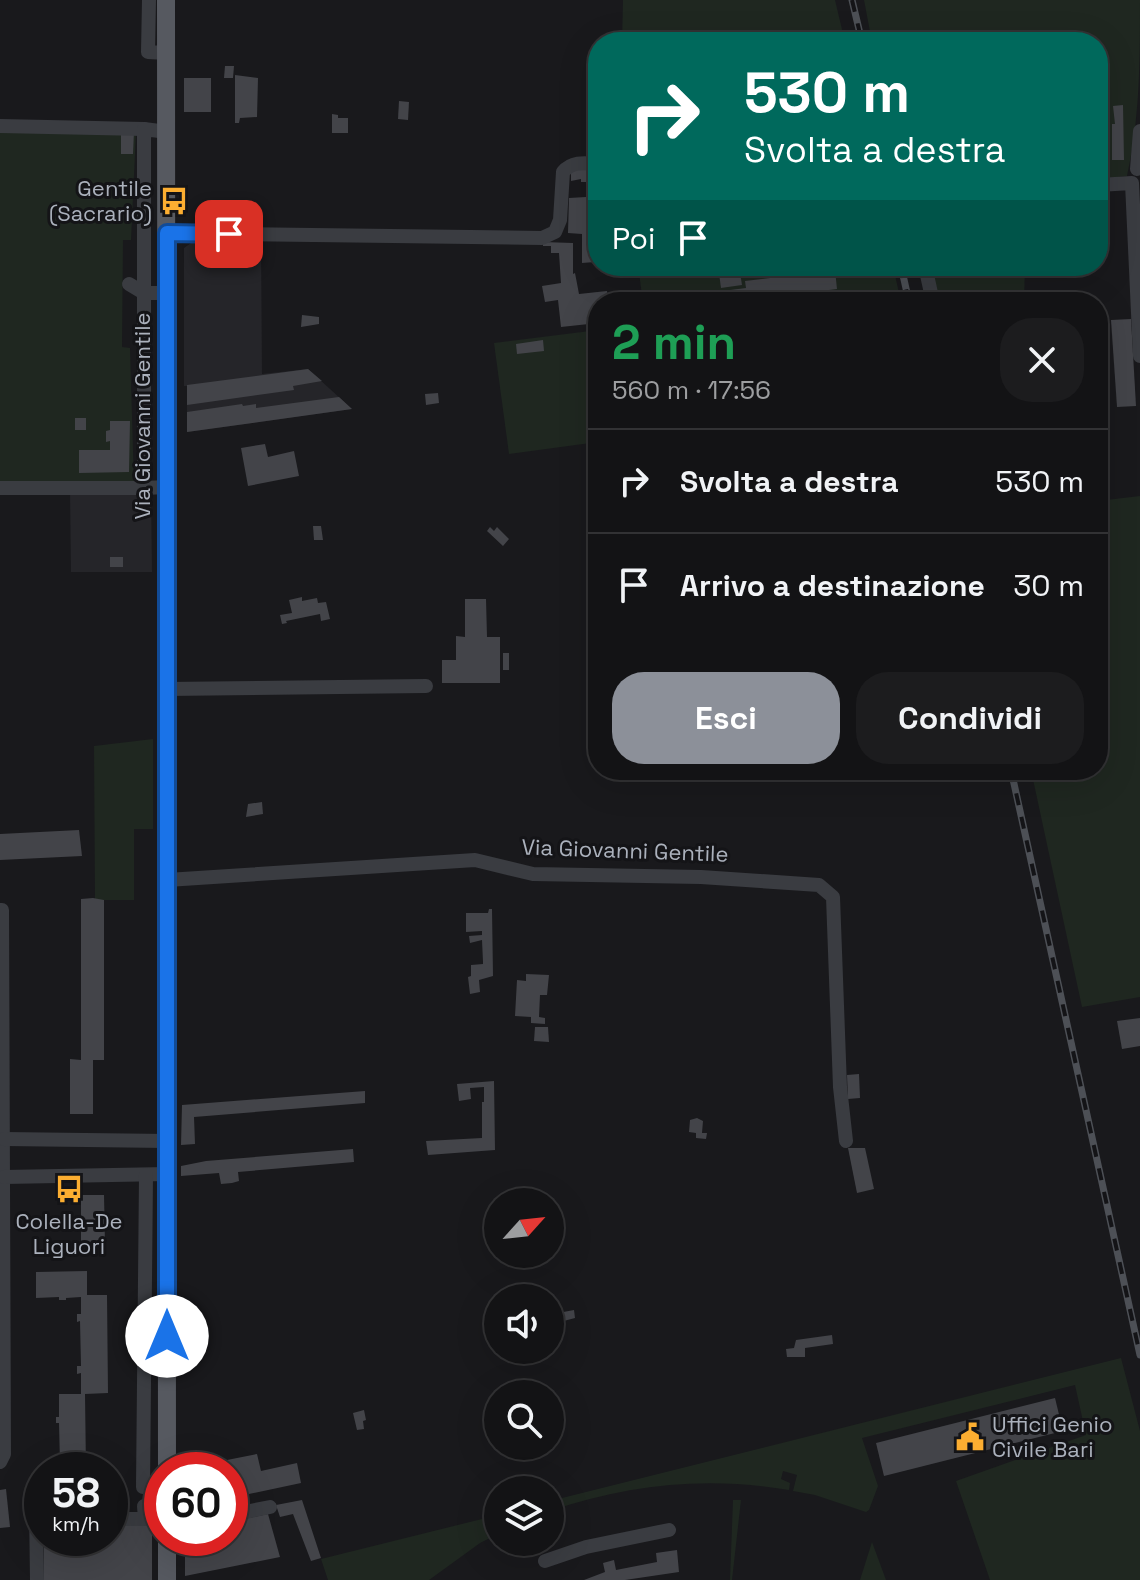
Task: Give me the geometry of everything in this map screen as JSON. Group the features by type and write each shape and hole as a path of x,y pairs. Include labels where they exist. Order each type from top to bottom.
{"main road":[{"name":"Via Giovanni Gentile","path":"166,0 167,1452"},
{"path":"167,1556 167,1580"}],"street":[{"path":"149,0 148,52 166,53"},
{"path":"0,126 167,132"},
{"path":"144,129 144,488"},
{"path":"1137,169 1140,131"},
{"path":"167,233 542,238 555,232 560,220 563,172 567,166 588,164"},
{"path":"1108,184 1132,183 1140,356"},
{"path":"144,204 167,204"},
{"path":"129,284 144,293 167,293"},
{"path":"144,381 166,379"},
{"path":"0,488 167,487"},
{"path":"166,689 426,686"},
{"name":"Via Giovanni Gentile","path":"167,880 475,860 533,874 701,877 819,885 833,897 840,1087 846,1141"},
{"path":"1,910 4,1139 2,1458"},
{"path":"4,1139 167,1141"},
{"path":"4,1177 167,1174"},
{"path":"143,1487 139,1472 143,1443 139,1402 140,1201 146,1175"},
{"path":"140,1285 167,1282"},
{"path":"143,1443 167,1443"},
{"path":"248,1511 270,1507"},
{"path":"545,1561 586,1547 669,1530"},
{"path":"37,1556 37,1580"}],"shaded area":[{"path":"623,0 835,0 843,32 622,32"},
{"path":"864,0 1140,0 1137,111 1127,176 1108,178 1108,32 870,32"},
{"path":"0,131 136,132 131,240 123,240 122,347 130,348 134,484 0,484"},
{"path":"198,238 261,238 262,374 308,369 352,409 187,432 184,248"},
{"path":"639,276 895,276 899,292 642,292"},
{"path":"930,276 1025,276 1024,292 934,292"},
{"path":"588,331 588,443 509,454 494,343"},
{"path":"70,491 151,492 152,572 71,572"},
{"path":"1140,496 1140,997 1082,1007 1033,780 1108,780 1108,500"},
{"path":"153,739 153,829 134,829 134,900 95,900 94,746"},
{"path":"1121,1358 1140,1431 1140,1580 990,1580 956,1481 1086,1435 1075,1385 862,1438 878,1486 866,1512 793,1491 797,1475 783,1471 781,1479 790,1483 789,1490 698,1483 609,1494 564,1507 564,1497"},
{"path":"733,1500 741,1500 730,1580"},
{"path":"484,1518 484,1541 429,1580 328,1580 321,1559"},
{"path":"872,1542 886,1580 860,1580"}],"building":[{"path":"225,66 234,66 233,78 224,78"},
{"path":"235,75 258,78 257,117 240,118 239,123 235,123"},
{"path":"184,78 211,78 211,112 184,112"},
{"path":"399,101 409,102 408,120 398,119"},
{"path":"1123,105 1124,160 1112,160 1113,106"},
{"path":"332,114 338,115 338,118 348,118 348,133 332,133"},
{"path":"121,131 134,131 133,154 121,154"},
{"path":"588,169 588,263 582,263 582,234 568,233 569,198 586,197 586,182 581,182 581,179 571,181 571,170"},
{"path":"543,242 573,243 573,274 579,294 588,293 588,324 561,327 558,300 545,302 542,286 561,283 559,253 551,253 551,246 543,246"},
{"path":"719,276 741,276 742,285 721,288"},
{"path":"786,276 836,276 837,289 722,292 746,288 745,281"},
{"path":"302,315 319,317 319,324 301,327"},
{"path":"1131,319 1136,406 1117,407 1111,320"},
{"path":"543,340 544,351 517,354 516,344"},
{"path":"308,369 322,381 293,386 294,390 187,405 187,385"},
{"path":"438,393 439,403 426,405 425,394"},
{"path":"339,397 352,409 187,432 187,412 242,404 256,404 256,408"},
{"path":"75,418 86,418 86,430 75,430"},
{"path":"110,421 130,421 129,472 79,473 79,450 110,450 106,431 110,430"},
{"path":"265,444 268,457 294,451 299,476 248,486 241,448"},
{"path":"313,526 321,526 323,540 314,540"},
{"path":"490,527 494,531 497,527 509,539 503,546 487,531"},
{"path":"110,557 123,557 123,567 110,567"},
{"path":"302,597 302,601 317,598 318,603 326,602 330,619 321,621 320,614 282,624 280,615 292,613 289,600"},
{"path":"465,599 486,599 487,637 500,637 500,683 442,683 442,660 456,660 456,636 465,637"},
{"path":"503,653 509,653 509,670 503,670"},
{"path":"262,802 263,814 246,817 248,804"},
{"path":"79,830 82,856 0,860 0,834"},
{"path":"81,899 104,900 104,1060 93,1060 93,1114 70,1114 70,1059 81,1060"},
{"path":"492,909 493,976 479,980 480,992 470,994 468,977 471,976 471,965 483,962 482,940 470,943 469,936 482,935 482,931 466,932 466,913 488,913"},
{"path":"526,974 549,975 547,995 540,995 539,1017 545,1018 545,1024 531,1023 531,1017 515,1016 517,980 526,981"},
{"path":"1140,1018 1140,1046 1122,1049 1117,1021"},
{"path":"535,1027 548,1027 549,1042 534,1041"},
{"path":"859,1074 860,1098 848,1099 847,1075"},
{"path":"494,1081 495,1150 428,1155 426,1141 482,1138 484,1087 470,1088 471,1099 459,1101 457,1084"},
{"path":"365,1091 365,1103 194,1117 195,1144 181,1145 182,1105"},
{"path":"697,1118 703,1121 702,1133 707,1133 706,1139 696,1138 696,1133 689,1132 690,1120"},
{"path":"848,1148 865,1148 874,1189 857,1193"},
{"path":"353,1149 354,1162 238,1172 239,1181 232,1183 221,1184 219,1173 181,1176 181,1166 206,1161"},
{"path":"81,1195 104,1195 105,1244 81,1244"},
{"path":"87,1271 87,1295 107,1295 108,1393 85,1394 86,1452 60,1452 59,1423 56,1423 59,1394 81,1394 81,1373 77,1374 77,1366 81,1366 80,1321 77,1322 77,1314 81,1314 81,1297 66,1300 59,1300 59,1297 36,1298 36,1272"},
{"path":"574,1310 575,1318 564,1321 564,1312"},
{"path":"832,1335 833,1344 805,1348 805,1357 787,1357 786,1349 794,1348 796,1340"},
{"name":"Uffici Genio Civile Bari","path":"1055,1398 1063,1431 884,1476 876,1443"},
{"path":"364,1410 364,1429 357,1430 353,1413"},
{"path":"257,1454 261,1471 297,1463 301,1483 248,1494 248,1456"},
{"path":"6,1489 10,1527 0,1528 0,1490"},
{"path":"302,1500 321,1558 311,1561 293,1514 280,1517 276,1505"},
{"path":"268,1514 280,1557 185,1576 185,1556 248,1556 248,1518"},
{"path":"128,1524 144,1525 144,1556 152,1556 152,1580 44,1580 44,1556 128,1556"},
{"path":"677,1550 679,1572 625,1580 584,1580 605,1572 603,1563 614,1560 616,1570 657,1562 656,1553"}],"railway":[{"path":"852,0 860,32"},
{"path":"903,276 907,292"},
{"path":"1013,780 1140,1355"}],"place":[{"name":"Gentile (Sacrario)","path":"174,201"},
{"name":"Colella-De Liguori","path":"69,1189"},
{"name":"Uffici Genio Civile Bari","path":"970,1437"}],"route":[{"path":"167,1336 167,233 229,234"}]}
